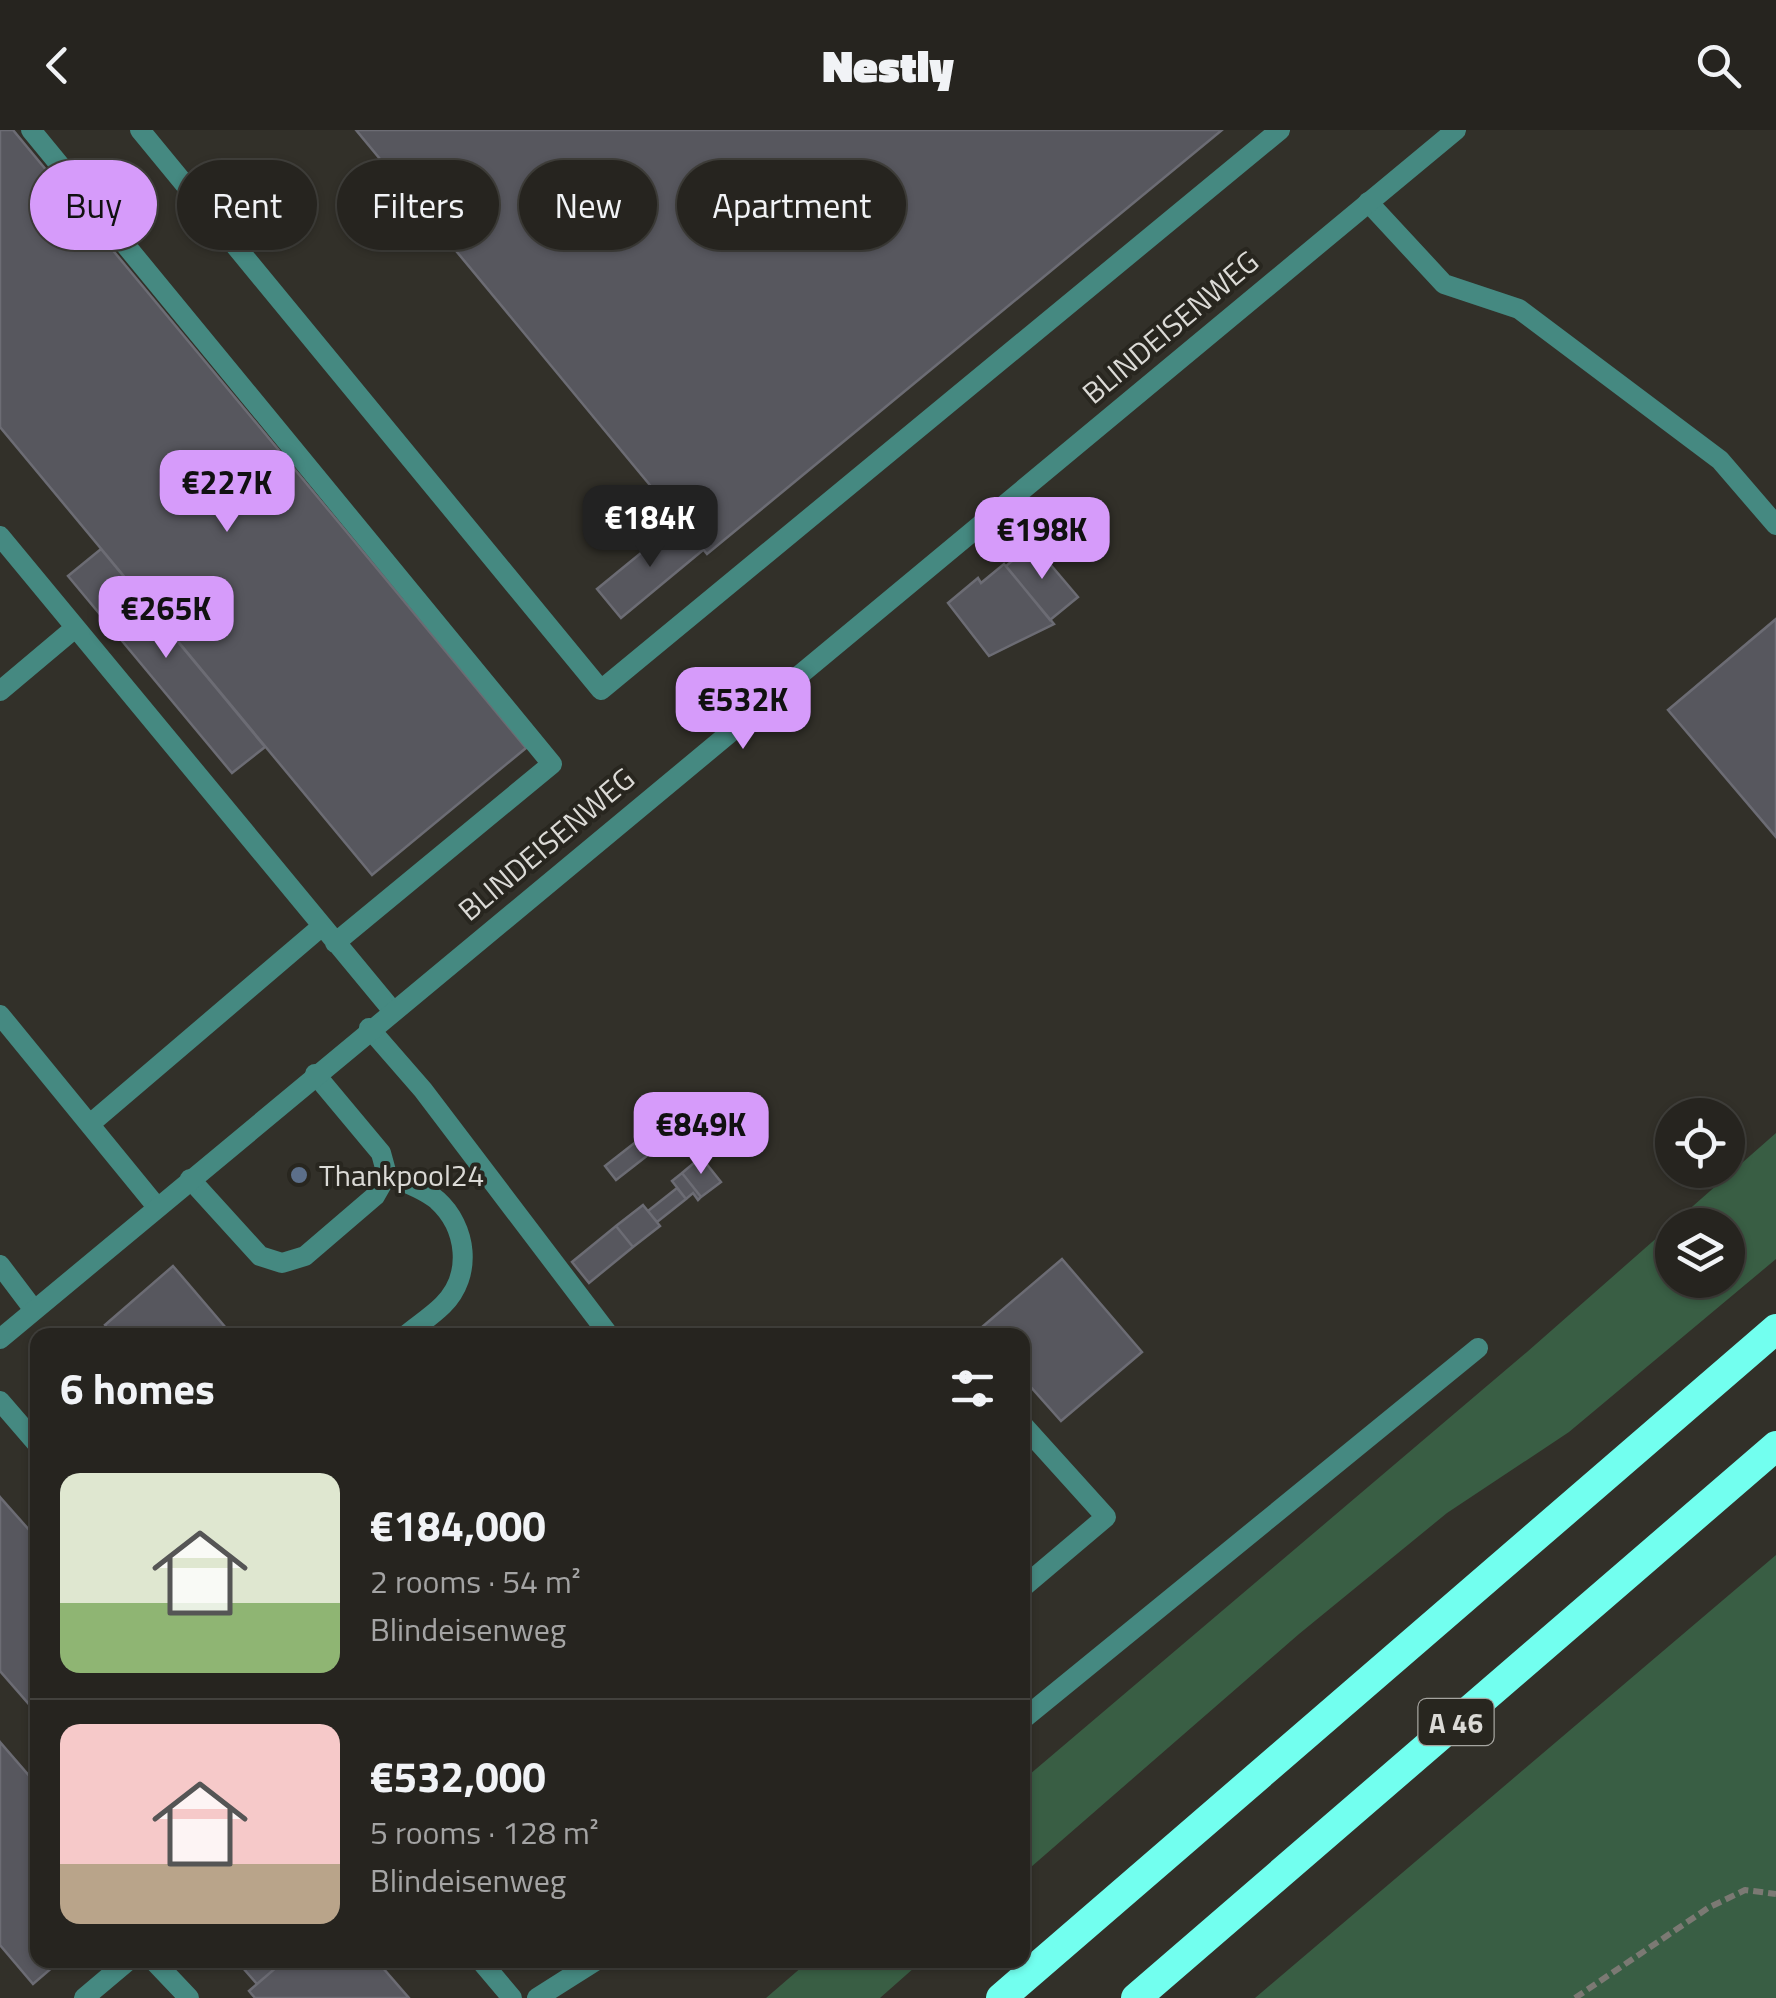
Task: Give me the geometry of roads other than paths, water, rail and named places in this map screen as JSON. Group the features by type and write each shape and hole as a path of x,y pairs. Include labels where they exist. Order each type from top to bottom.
{"highway":[{"path":"1001,1998 1776,1329"},
{"name":"A 46","path":"1136,1998 1776,1446"}],"street":[{"path":"31,130 552,764 90,1124"},
{"path":"140,130 601,690 1280,130"},
{"name":"BLINDEISENWEG","path":"0,1339 369,1028 1456,130"},
{"path":"1368,202 1444,284 1519,309 1720,460 1776,525"},
{"path":"0,536 392,1010"},
{"path":"0,691 75,628"},
{"path":"0,1015 157,1207"},
{"path":"369,1028 423,1090 604,1328"},
{"path":"190,1179 260,1256 282,1263 305,1256 375,1196 387,1175 381,1154 316,1074"},
{"path":"387,1175 437,1200 457,1228 464,1254 460,1282 445,1304 415,1328"},
{"path":"0,1266 34,1310"},
{"path":"1030,1713 1478,1348"},
{"path":"0,1401 30,1435"},
{"path":"1030,1433 1106,1517 1030,1581"},
{"path":"84,1998 120,1968"},
{"path":"161,1968 189,1998"},
{"path":"487,1968 512,1998"},
{"path":"538,1998 585,1968"}],"place":[{"name":"Thankpool24","path":"299,1175"}]}
